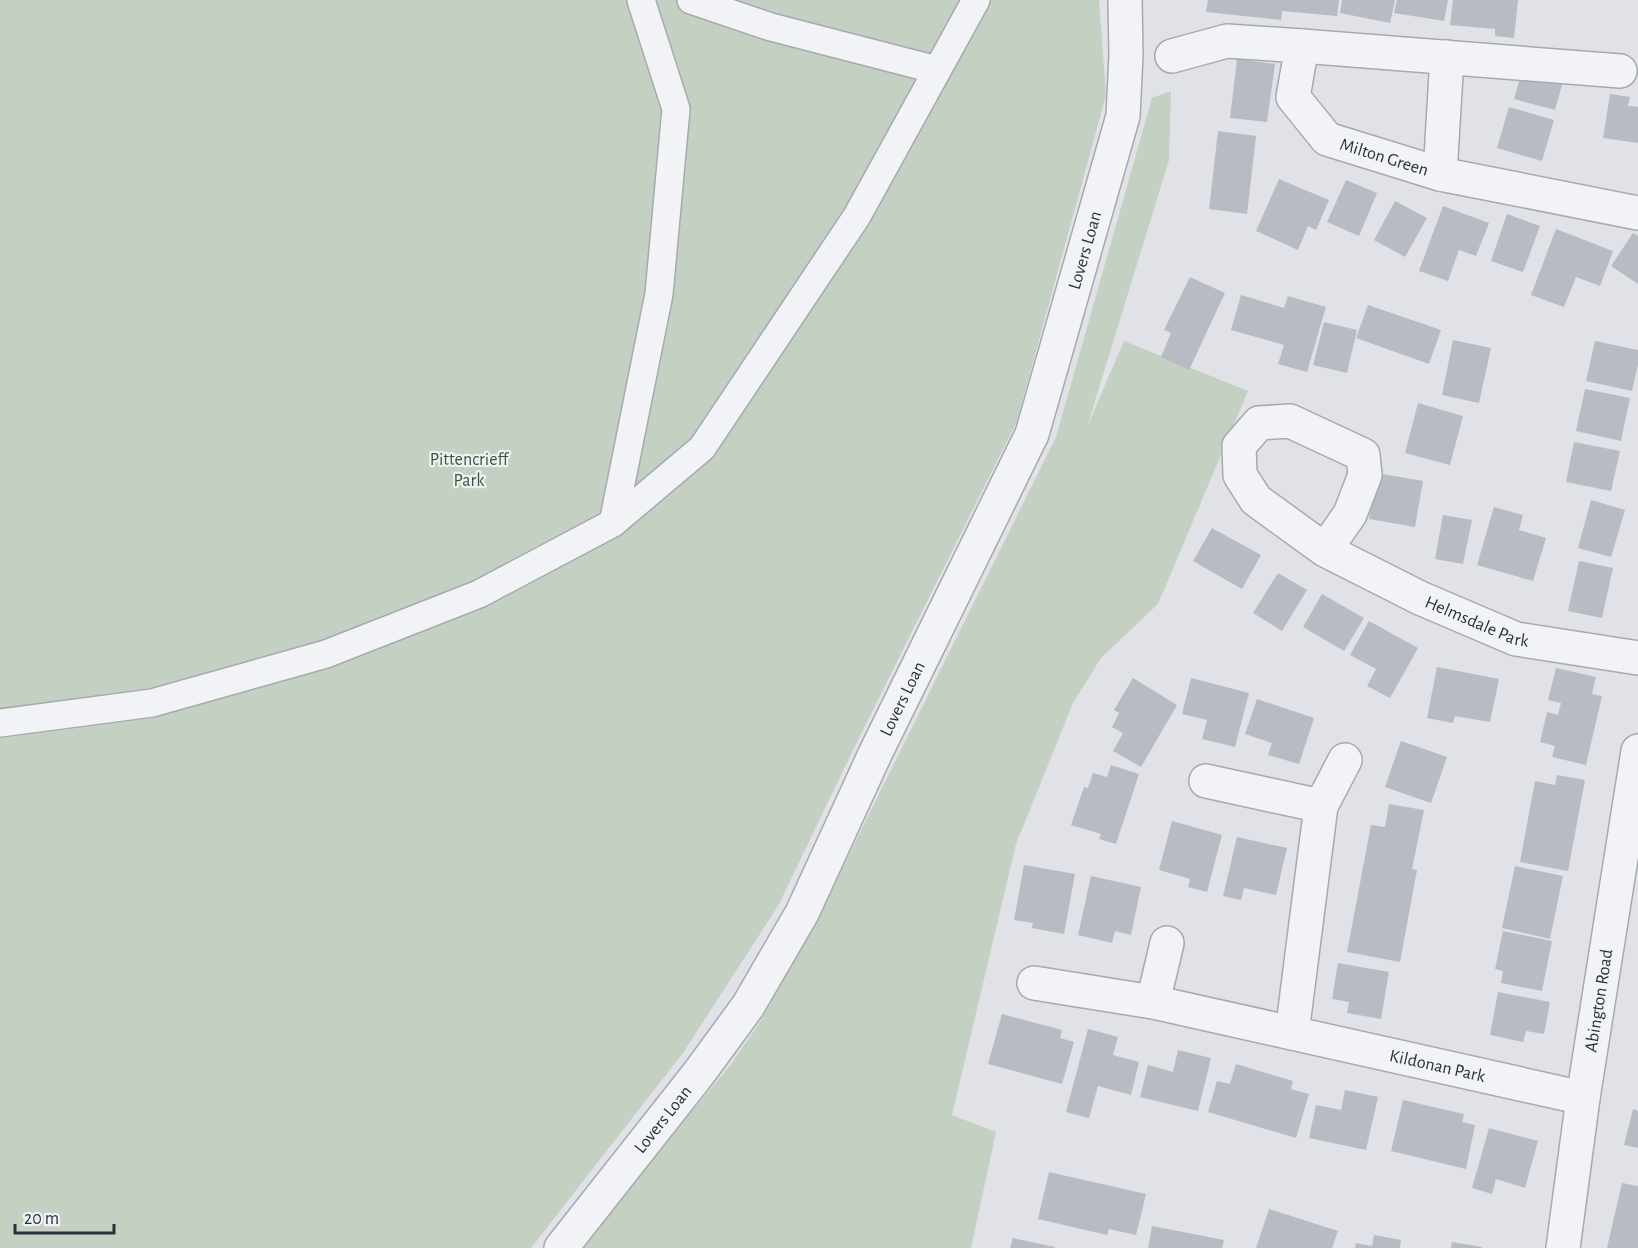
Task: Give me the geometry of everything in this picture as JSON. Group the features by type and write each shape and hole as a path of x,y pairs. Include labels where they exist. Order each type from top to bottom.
{"street":[{"path":"613,523 659,294 676,109 641,0"},
{"path":"691,0 771,27 937,70"},
{"path":"0,723 152,703 326,654 479,594 613,523 702,448 857,216 976,0"},
{"name":"Lovers Loan","path":"561,1248 699,1073 748,1006 802,913 875,754 1032,434 1123,116 1126,56 1125,0"},
{"path":"1172,56 1227,41 1629,71"},
{"name":"Milton Green","path":"1302,46 1293,96 1328,139 1440,174 1638,213"},
{"name":"Milton Green","path":"1440,174 1447,57"},
{"name":"Helmsdale Park","path":"1325,550 1420,598 1516,639 1638,658"},
{"name":"Abington Road","path":"1563,1248 1583,1098 1638,752"},
{"path":"1292,1033 1321,806 1345,760"},
{"path":"1206,781 1321,806"},
{"path":"1153,1002 1167,943"},
{"name":"Kildonan Park","path":"1034,983 1153,1002 1583,1098"}],"green space":[{"name":"Pittencrieff Park","path":"0,0 1099,0 1106,95 1017,421 778,906 683,1053 531,1248 0,1248"},
{"path":"1171,91 1169,160 1087,427 1124,341 1248,391 1158,604 1101,658 1073,703 1016,844 952,1115 996,1132 971,1248 577,1248 729,1067 760,1022 817,919 1056,437 1152,98"}],"building":[{"path":"1208,0 1339,0 1337,16 1282,11 1281,20 1206,12"},
{"path":"1342,0 1395,0 1390,23 1340,13"},
{"path":"1397,0 1448,0 1444,21 1394,13"},
{"path":"1453,0 1518,0 1514,38 1495,36 1495,29 1450,25"},
{"path":"1237,59 1275,64 1267,122 1230,118"},
{"path":"1522,71 1563,81 1555,110 1514,99"},
{"path":"1610,94 1630,97 1628,106 1638,107 1638,143 1603,138"},
{"path":"1509,107 1554,120 1542,161 1497,148"},
{"path":"1218,131 1256,136 1247,214 1209,209"},
{"path":"1279,179 1329,200 1316,230 1308,226 1298,250 1256,231"},
{"path":"1346,180 1377,193 1359,236 1327,222"},
{"path":"1395,201 1427,218 1405,257 1374,240"},
{"path":"1443,206 1489,223 1476,256 1459,250 1448,281 1419,271"},
{"path":"1507,214 1540,226 1523,272 1491,261"},
{"path":"1556,229 1613,251 1600,286 1576,277 1564,307 1531,295"},
{"path":"1633,233 1638,236 1638,284 1611,266"},
{"path":"1190,277 1225,293 1189,370 1161,357 1171,333 1164,330"},
{"path":"1241,295 1284,308 1288,296 1326,307 1307,372 1278,364 1284,345 1231,330"},
{"path":"1368,305 1441,330 1429,364 1356,338"},
{"path":"1324,322 1357,330 1347,373 1313,365"},
{"path":"1453,340 1491,348 1479,403 1442,395"},
{"path":"1595,341 1638,350 1638,364 1632,391 1586,381"},
{"path":"1585,389 1630,398 1621,441 1576,431"},
{"path":"1418,403 1463,416 1450,465 1405,453"},
{"path":"1574,442 1620,451 1611,491 1566,482"},
{"path":"1377,473 1423,481 1415,527 1369,519"},
{"path":"1591,500 1625,510 1611,557 1578,548"},
{"path":"1494,507 1523,515 1519,530 1546,538 1533,581 1477,565"},
{"path":"1443,515 1472,520 1463,564 1435,559"},
{"path":"1212,528 1261,555 1242,589 1193,561"},
{"path":"1579,561 1613,568 1602,618 1568,611"},
{"path":"1278,573 1307,590 1282,631 1253,613"},
{"path":"1322,594 1364,618 1344,651 1303,627"},
{"path":"1369,621 1418,648 1390,698 1367,686 1376,669 1350,655"},
{"path":"1437,667 1499,679 1490,722 1455,716 1453,723 1427,718"},
{"path":"1556,668 1596,677 1592,694 1602,696 1586,765 1552,757 1555,746 1540,742 1547,712 1558,715 1561,703 1548,700"},
{"path":"1133,678 1177,705 1141,767 1113,751 1123,733 1112,727 1119,713 1114,710"},
{"path":"1191,678 1249,693 1235,747 1202,739 1207,720 1182,714"},
{"path":"1257,699 1314,718 1299,764 1268,755 1272,743 1245,734"},
{"path":"1401,741 1447,757 1431,803 1385,787"},
{"path":"1111,765 1139,774 1116,844 1099,839 1101,834 1071,825 1084,787 1088,788 1093,773 1107,777"},
{"path":"1557,775 1585,780 1568,871 1520,862 1535,781 1555,785"},
{"path":"1389,804 1424,810 1412,869 1417,870 1400,962 1347,952 1371,825 1385,827"},
{"path":"1172,821 1222,835 1207,892 1188,887 1190,879 1159,870"},
{"path":"1237,837 1287,848 1276,895 1244,888 1241,900 1223,896"},
{"path":"1024,865 1075,874 1064,934 1032,928 1033,923 1014,920"},
{"path":"1515,866 1563,876 1550,939 1502,928"},
{"path":"1091,876 1141,887 1131,935 1115,931 1112,943 1078,935"},
{"path":"1503,931 1552,941 1542,991 1501,983 1503,971 1495,969"},
{"path":"1338,963 1389,972 1381,1019 1347,1013 1349,1002 1332,999"},
{"path":"1498,992 1550,1002 1544,1034 1526,1031 1523,1042 1490,1035"},
{"path":"1002,1014 1062,1030 1060,1038 1074,1042 1062,1084 988,1064"},
{"path":"1088,1029 1118,1037 1113,1055 1139,1062 1131,1095 1098,1086 1089,1118 1066,1112"},
{"path":"1178,1050 1211,1058 1198,1111 1140,1097 1148,1065 1173,1072"},
{"path":"1236,1064 1293,1081 1291,1089 1309,1094 1296,1138 1208,1112 1217,1081 1230,1084"},
{"path":"1345,1090 1378,1097 1366,1150 1309,1138 1316,1105 1341,1110"},
{"path":"1403,1100 1464,1114 1462,1122 1475,1125 1466,1169 1391,1151"},
{"path":"1633,1109 1638,1111 1638,1148 1624,1145"},
{"path":"1489,1128 1538,1141 1525,1188 1496,1179 1492,1194 1472,1188"},
{"path":"1049,1172 1146,1194 1136,1235 1109,1229 1107,1235 1038,1219"},
{"path":"1622,1183 1638,1186 1638,1248 1607,1248"},
{"path":"1269,1209 1338,1231 1332,1248 1256,1248"},
{"path":"1152,1226 1224,1240 1222,1248 1148,1248"},
{"path":"1374,1235 1401,1240 1400,1248 1355,1248 1356,1243 1372,1246"},
{"path":"1013,1238 1055,1247 1055,1248 1010,1248"},
{"path":"1452,1242 1482,1247 1482,1248 1451,1248"}]}
